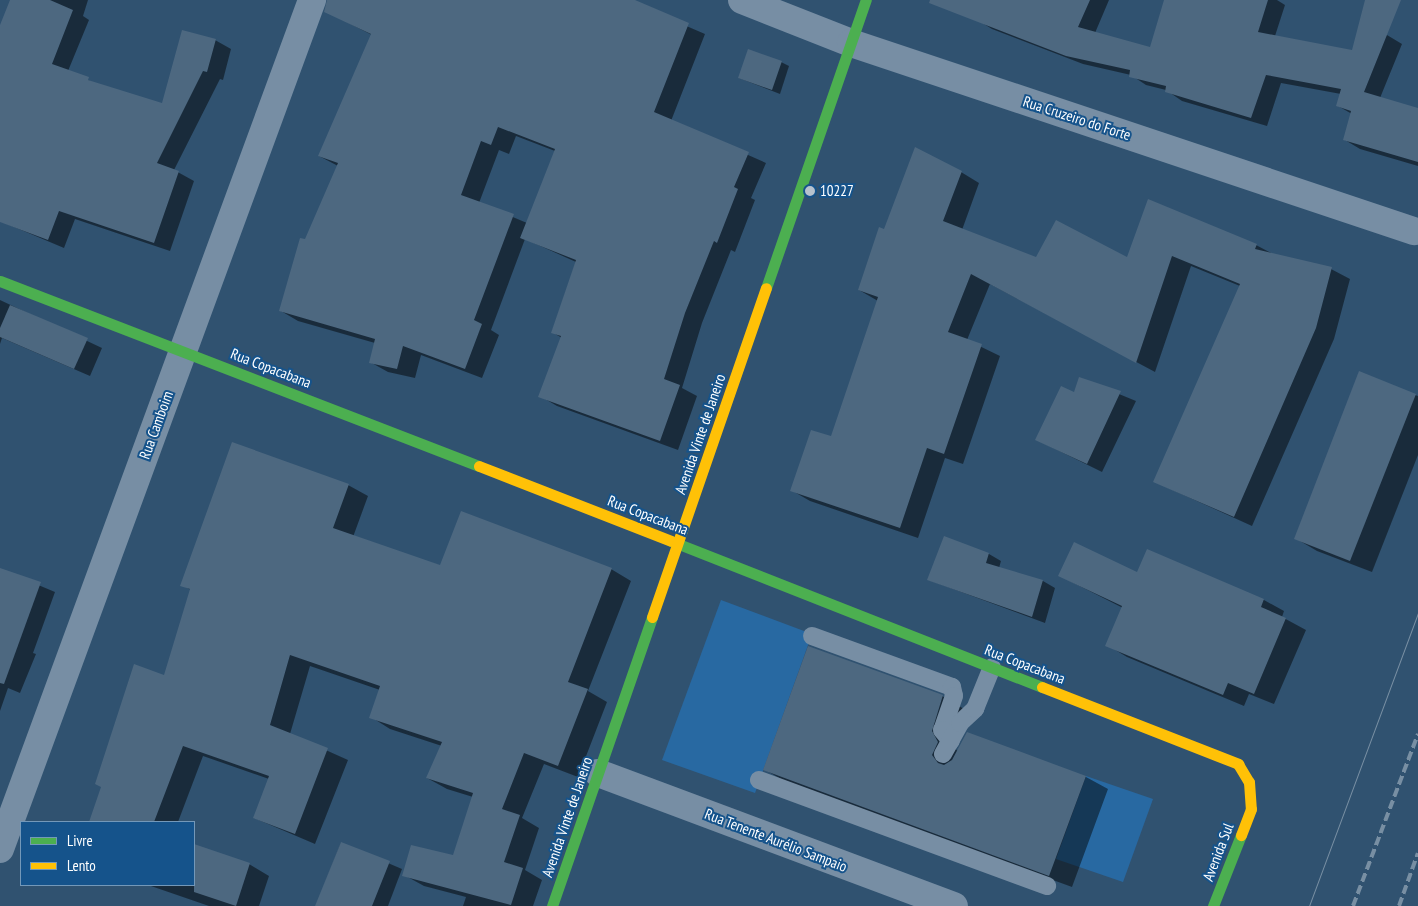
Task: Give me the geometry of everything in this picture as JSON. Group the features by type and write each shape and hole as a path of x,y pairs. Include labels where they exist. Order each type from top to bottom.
{"street":[{"name":"Rua Camboim","path":"0,849 312,0"},
{"name":"Rua Cruzeiro do Forte","path":"742,0 850,43 1414,231"},
{"name":"Avenida Vinte de Janeiro","path":"552,906 866,0"},
{"name":"Rua Copacabana","path":"0,281 184,350 1238,764 1249,782 1251,809"},
{"name":"Rua Tenente Aurélio Sampaio","path":"598,773 954,906"},
{"name":"Avenida Sul","path":"1213,906 1251,809"}],"lane":[{"path":"812,636 952,687 954,696 942,730 947,748 960,723 975,709 992,667"},
{"path":"759,780 1047,886"}],"shaded area":[{"path":"721,600 812,634 755,793 662,760"},
{"path":"1086,776 1153,799 1123,882 1056,859"}],"building":[{"path":"10,0 50,0 73,10 52,64 89,77 88,80 162,103 182,30 216,39 207,72 203,71 157,163 179,171 154,243 59,211 48,240 0,222 0,25"},
{"path":"327,0 635,0 689,23 654,112 749,152 734,187 738,189 717,243 714,241 685,313 664,379 680,385 660,441 538,397 561,336 551,333 576,260 520,238 555,149 498,127 491,145 481,141 461,195 514,214 474,320 482,324 465,369 403,346 397,369 369,363 375,339 279,311 300,238 305,239 338,163 318,156 371,34 324,12"},
{"path":"930,0 1090,0 1078,27 1150,47 1164,0 1268,0 1258,32 1352,50 1365,0 1401,0 1364,92 1418,108 1418,162 1343,140 1351,111 1336,106 1341,89 1266,75 1251,118 1165,92 1166,86 1129,77 1130,70 1066,56 929,3"},
{"path":"748,49 782,61 772,90 738,78"},
{"path":"915,147 962,171 943,221 1036,257 1056,220 1127,257 1148,199 1257,244 1255,249 1332,267 1316,328 1234,517 1153,482 1240,284 1172,256 1136,363 971,274 948,332 982,344 944,454 927,448 900,528 790,491 811,430 831,436 878,297 858,290 879,227 884,229"},
{"path":"10,305 88,338 74,369 0,337 0,328"},
{"path":"1359,371 1416,394 1350,561 1294,539"},
{"path":"1079,377 1121,391 1087,464 1035,440 1061,386 1074,392"},
{"path":"232,442 349,484 333,528 440,565 461,511 612,568 568,682 588,689 558,766 524,753 502,809 520,815 504,862 523,868 511,905 402,876 411,845 453,855 473,793 426,778 442,742 369,718 380,686 290,655 270,725 328,748 295,834 253,818 269,776 183,746 154,821 89,821 101,787 95,784 134,664 164,675 190,589 180,586"},
{"path":"944,536 989,553 986,563 1043,580 1032,617 927,580"},
{"path":"1074,542 1137,572 1147,549 1264,599 1261,607 1286,618 1254,694 1228,683 1223,695 1105,646 1122,606 1058,576"},
{"path":"0,568 41,582 4,684 0,683"},
{"path":"808,646 943,695 932,731 938,742 932,755 938,763 944,765 952,760 967,732 1086,776 1049,876 763,770"},
{"path":"341,842 390,861 372,906 315,906"},
{"path":"195,844 250,863 236,906 194,892"}],"tram line":[{"path":"1309,906 1418,613"}],"railway":[{"path":"1353,906 1418,734"},
{"path":"1399,906 1418,853"}],"traffic: fast":[{"path":"766,288 866,0"},
{"path":"0,281 479,466"},
{"path":"671,541 1042,687"},
{"path":"552,906 652,617"},
{"path":"1213,906 1241,835"}],"traffic: slow":[{"path":"652,617 766,288"},
{"path":"479,466 671,541"},
{"path":"1042,687 1238,764 1249,782 1251,809 1241,835"}],"place":[{"name":"10227","path":"810,191"}]}
